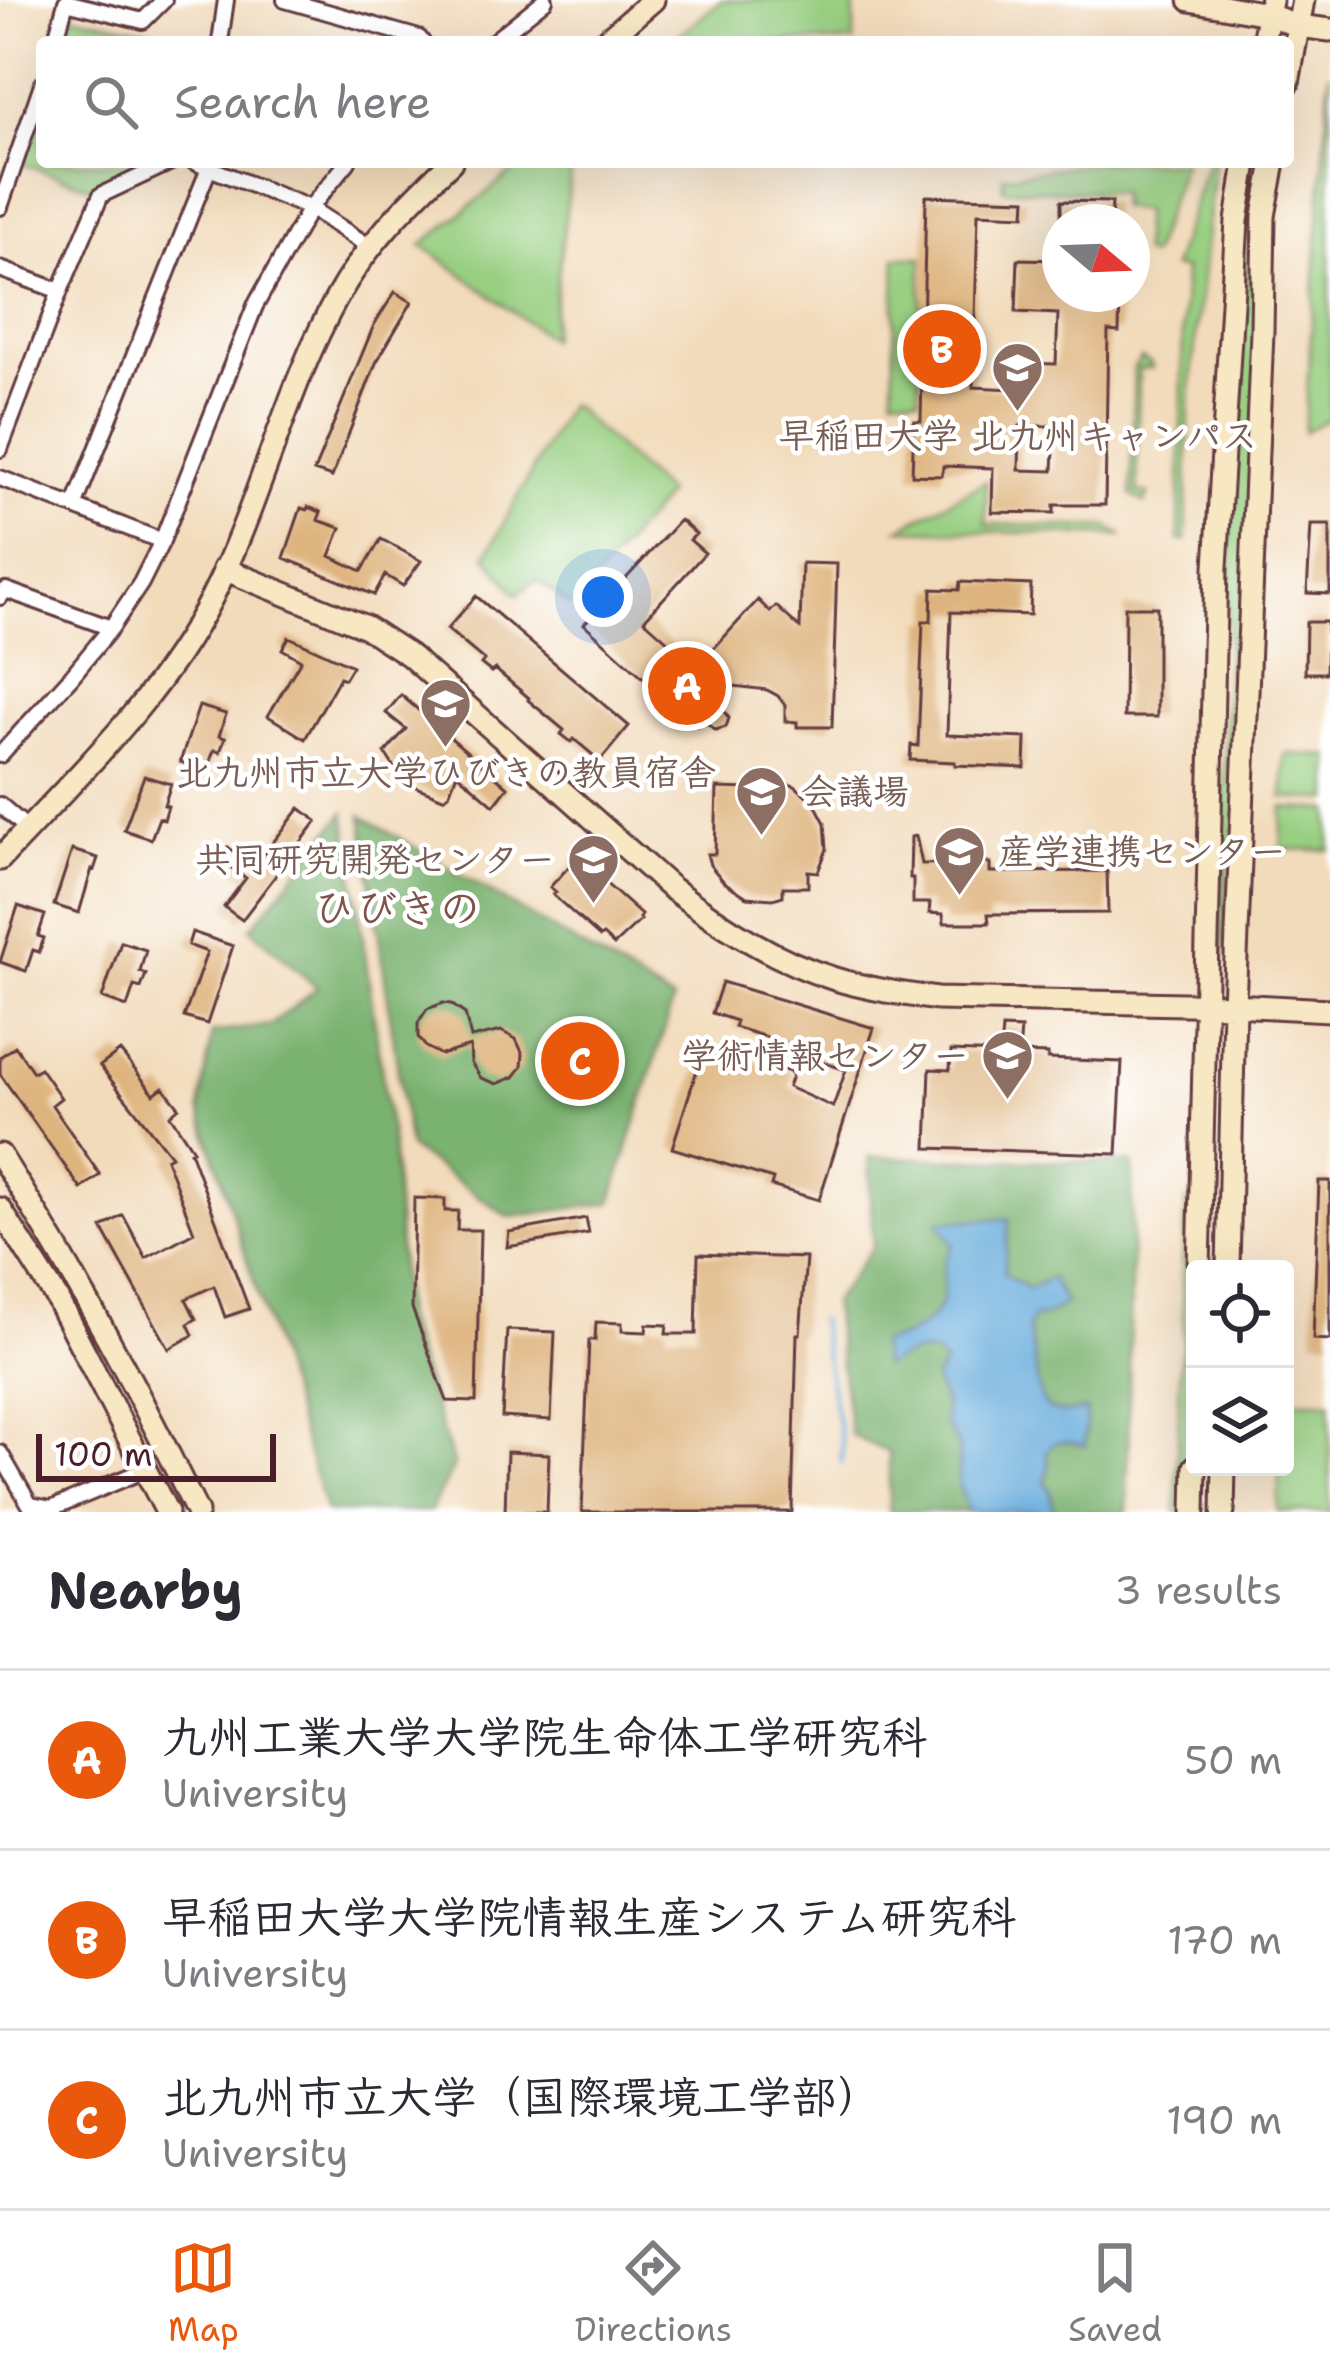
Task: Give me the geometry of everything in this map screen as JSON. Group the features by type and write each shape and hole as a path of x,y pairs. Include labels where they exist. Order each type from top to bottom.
{"street":[{"path":"57,36 66,1 143,21 164,0"},
{"path":"221,36 226,0"},
{"path":"285,0 412,36"},
{"path":"500,36 545,0"},
{"path":"609,36 630,12 652,0"},
{"path":"1190,0 1269,7 1298,26 1330,30"},
{"path":"1294,49 1303,0"},
{"path":"0,207 6,168 36,98"},
{"path":"0,448 101,195 158,168"},
{"path":"74,508 201,168"},
{"path":"210,168 310,208 370,248"},
{"path":"0,755 71,677 141,583 255,306 310,208 343,168"},
{"path":"0,859 142,705 182,649 224,569 340,292 370,248 445,168"},
{"path":"1199,1260 1216,567 1237,221 1245,168"},
{"path":"1228,1260 1264,216 1273,168"},
{"path":"0,269 60,291"},
{"path":"0,478 162,541"},
{"path":"224,569 366,627 410,656 711,919 833,979 937,999 1330,1010"},
{"path":"2,592 111,628"},
{"path":"0,805 28,829"},
{"path":"0,1155 140,1393 197,1512"},
{"path":"0,1208 56,1297 167,1512"},
{"path":"0,1453 30,1505 51,1509 145,1470"},
{"path":"1194,1512 1195,1476"},
{"path":"1223,1512 1224,1476"}],"green space":[{"path":"722,0 854,0 854,36 678,36"},
{"path":"72,15 175,36 65,36"},
{"path":"1330,71 1330,418 1304,432"},
{"path":"36,119 36,168 141,168 93,188 21,163"},
{"path":"518,168 571,168 550,339 422,245"},
{"path":"1057,168 1181,168 1150,254 1150,204 1120,204 1120,192 1003,189 1003,176"},
{"path":"1205,168 1213,168 1189,402 1186,541 1179,540 1184,269 1172,268"},
{"path":"1260,168 1270,168 1236,813 1224,955 1220,958 1233,458 1252,202"},
{"path":"896,257 922,257 919,397 893,395"},
{"path":"1142,358 1152,368 1139,369 1137,492 1148,494 1145,503 1131,495 1134,367"},
{"path":"569,403 667,494 572,607 537,580 517,594 486,556"},
{"path":"986,481 986,524 1108,527 1124,536 899,529"},
{"path":"1285,754 1330,756 1330,800 1283,798"},
{"path":"1283,808 1330,810 1330,850 1281,849"},
{"path":"345,812 392,1145 404,1319 454,1466 430,1511 326,1512 200,1110 212,1033 271,1025 317,988 251,928"},
{"path":"362,816 673,1001 611,1203 509,1217 409,1148"},
{"path":"869,1157 1133,1163 1127,1512 889,1512 889,1453 851,1435 832,1303 873,1247"},
{"path":"1187,1201 1195,1201 1193,1260 1186,1260 1186,1512 1176,1512 1184,1338"},
{"path":"1294,1401 1330,1401 1330,1512 1278,1512 1279,1476 1294,1476"}],"water":[{"path":"1009,1219 1004,1274 1029,1289 1051,1278 1065,1303 1033,1318 1028,1327 1041,1398 1056,1412 1086,1410 1085,1446 1058,1442 1046,1454 1045,1483 1054,1512 969,1512 959,1486 959,1447 945,1424 944,1402 935,1383 944,1364 934,1353 919,1353 883,1367 879,1343 916,1330 942,1301 944,1266 953,1243 938,1221"}],"building":[{"path":"926,196 1026,199 1025,215 978,213 973,387 1013,389 1014,363 1056,364 1058,314 1016,312 1018,259 1042,260 1042,312 1120,312 1119,332 1108,331 1105,505 1054,505 1054,513 992,512 993,468 943,466 942,476 912,475 914,421 921,421","holes":["1020,426 1055,426 1053,471 1019,470"]},
{"path":"1061,201 1112,202 1112,204"},
{"path":"395,292 412,302 376,363 332,477 314,471 374,325"},
{"path":"301,508 321,512 318,520 341,528 330,556 362,571 381,539 421,561 403,586 385,575 374,595 284,558"},
{"path":"680,520 696,534 690,540 705,553 644,620 697,667 758,600 770,612 776,606 800,628 802,563 837,564 832,727 797,727 797,722 785,721 785,705 778,696 734,686 718,703 729,718 726,727 716,730 702,720 697,726 584,624"},
{"path":"1311,525 1330,525 1330,594 1307,593"},
{"path":"960,582 1031,585 1030,615 951,612 947,735 1026,738 1025,768 910,760 911,745 918,746 923,621 931,621 932,589 959,590"},
{"path":"476,596 629,726 600,761 561,734 564,730 495,669 491,672 481,664 484,660 447,629"},
{"path":"1125,607 1157,607 1157,717 1124,717"},
{"path":"1306,622 1327,622 1326,673 1305,673"},
{"path":"289,637 352,666 344,679 340,677 305,739 268,716 301,660 282,649"},
{"path":"401,695 508,787 494,805 457,773 443,798 416,787 394,767 385,753 406,729 386,713"},
{"name":"北九州市立大学ひびきの教員宿舎","path":"199,706 226,714 219,736 225,738 220,752 214,750 207,771 180,762"},
{"name":"北九州市立大学ひびきの教員宿舎","path":"144,776 171,784 164,820 159,818 151,839 124,830"},
{"path":"753,781 795,786 814,802 825,823 827,849 818,872 808,871 808,887 783,887 783,896 773,899 747,897 724,882 710,865 707,854 715,854 717,788 752,789"},
{"path":"300,808 317,821 242,920 224,907 246,878 219,859 228,847 253,868"},
{"path":"916,836 922,864 990,863 990,872 1107,871 1108,913 988,914 989,923 944,923 943,914 929,913 930,903 913,903 911,837"},
{"name":"北九州市立大学ひびきの教員宿舎","path":"72,850 98,858 79,913 54,905"},
{"path":"575,860 641,915 614,945 553,895 556,892 550,887"},
{"path":"18,906 45,915 38,936 44,938 39,952 33,950 26,971 0,962"},
{"path":"192,932 233,946 207,1024 184,1017 207,952 188,945"},
{"path":"121,942 146,950 140,972 146,974 141,988 134,986 127,1007 102,998"},
{"path":"722,982 874,1028 819,1200 771,1186 773,1179 672,1148 705,1045 793,1073 788,1087 833,1107 846,1070 816,1060 818,1053 734,1027 736,1021 712,1013"},
{"path":"443,1003 465,1014 471,1038 501,1031 516,1039 523,1054 522,1067 514,1077 497,1084 481,1078 471,1063 470,1046 441,1055 426,1047 418,1037 418,1023 427,1009"},
{"path":"1002,1028 1021,1029 1019,1053 1122,1062 1117,1154 927,1148 930,1069 950,1070 951,1051 1000,1053"},
{"path":"15,1046 33,1072 40,1068 61,1098 52,1105 100,1175 81,1189 0,1074 0,1057"},
{"path":"120,1051 154,1094 163,1087 179,1107 170,1115 193,1150 249,1309 225,1317 214,1286 186,1299 196,1319 188,1324 193,1335 169,1349 102,1228 123,1215 146,1258 194,1232 166,1159 171,1156 100,1066"},
{"path":"1319,1181 1330,1181 1330,1340 1313,1339"},
{"path":"414,1198 445,1199 445,1211 458,1211 457,1230 480,1230 476,1402 447,1401 412,1308"},
{"path":"586,1218 589,1233 507,1247 509,1232"},
{"path":"698,1254 806,1258 797,1334 792,1512 582,1512 589,1340 595,1340 596,1322 622,1323 622,1331 646,1332 647,1324 667,1325 666,1334 696,1334"},
{"path":"507,1330 555,1332 551,1420 502,1417"},
{"path":"507,1452 549,1454 547,1512 505,1512"}],"waterway":[{"path":"819,1319 841,1463"}],"place":[{"name":"早稲田大学大学院情報生産システム研究科","path":"942,349"},
{"name":"早稲田大学 北九州キャンパス","path":"1018,413"},
{"name":"九州工業大学大学院生命体工学研究科","path":"687,686"},
{"name":"北九州市立大学ひびきの教員宿舎","path":"446,750"},
{"name":"会議場","path":"762,837"},
{"name":"産学連携センター","path":"959,897"},
{"name":"共同研究開発センター","path":"594,905"},
{"name":"北九州市立大学（国際環境工学部）","path":"580,1061"},
{"name":"学術情報センター","path":"1008,1101"}],"district":[{"name":"ひびきの","path":"397,908"}]}
